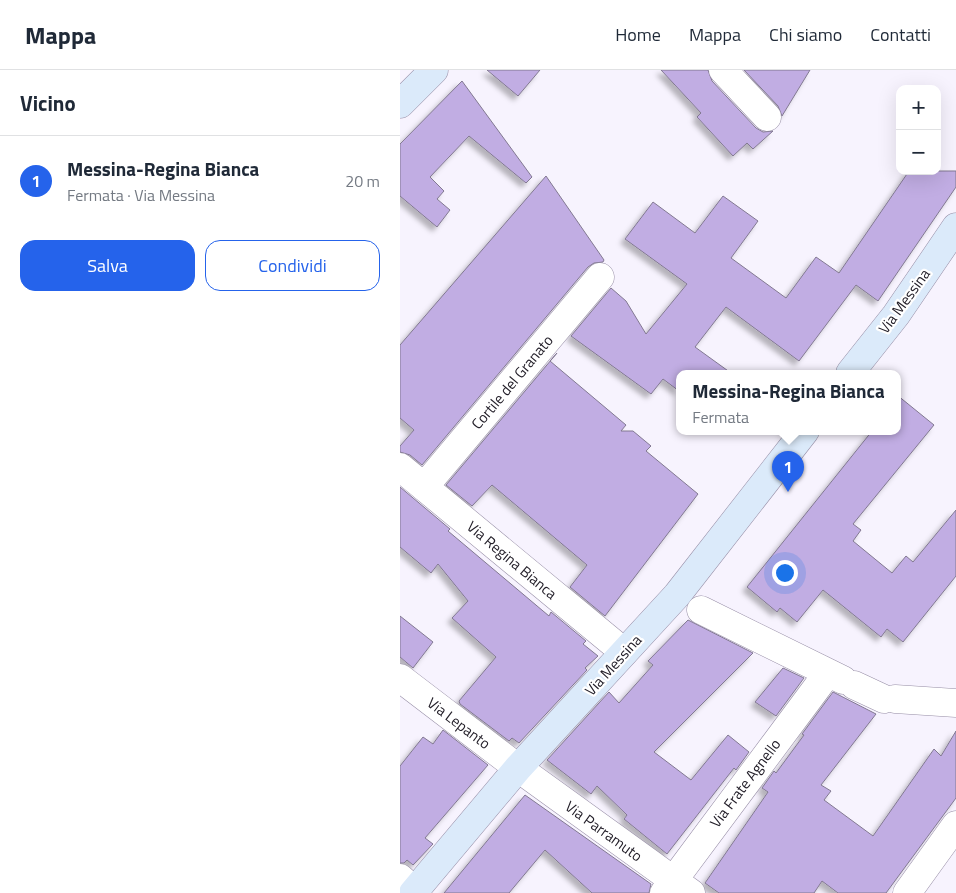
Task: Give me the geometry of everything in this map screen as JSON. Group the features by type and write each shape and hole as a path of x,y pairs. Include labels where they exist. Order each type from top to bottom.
{"main road":[{"path":"400,104 434,70"},
{"name":"Via Messina","path":"852,370 896,315 956,227"},
{"name":"Via Messina","path":"409,887 677,595 802,435"}],"street":[{"path":"723,70 767,116"},
{"name":"Cortile del Granato","path":"424,486 600,277"},
{"name":"Via Regina Bianca","path":"400,467 624,652"},
{"path":"701,610 842,680 890,699 956,703"},
{"name":"Via Lepanto","path":"400,678 518,768"},
{"name":"Via Frate Agnello","path":"676,889 842,680"},
{"name":"Via Parramuto","path":"518,768 676,889"},
{"path":"907,893 956,825"}],"building":[{"path":"487,70 540,70 518,96"},
{"path":"661,70 708,70 712,81 756,128 763,132 773,131 753,149 747,143 733,156 697,117 701,113"},
{"path":"744,70 810,70 782,116 778,106"},
{"path":"462,81 532,177 526,183 469,136 430,177 444,191 437,199 450,210 437,227 400,196 400,144"},
{"path":"941,171 956,171 956,187 878,301 856,285 799,361 726,307 695,347 727,370 676,370 676,389 663,379 651,394 571,336 611,288 626,301 646,334 687,284 625,239 653,202 695,233 723,196 758,221 731,258 786,298 816,257 839,273 906,175 941,175"},
{"path":"546,176 604,260 588,267 422,465 410,455 400,452 400,446 414,430 400,418 400,345"},
{"path":"550,361 626,425 621,431 633,431 651,446 646,451 698,494 605,616 570,587 587,565 492,485 472,506 446,485"},
{"path":"901,398 934,425 853,524 861,530 853,541 892,573 906,556 913,562 956,510 956,576 903,642 887,629 881,637 823,590 797,622 780,608 777,612 747,587 869,435 901,435"},
{"path":"400,487 450,529 448,531 549,616 551,612 586,641 583,644 598,656 585,668 587,670 519,743 512,738 509,741 460,704 459,701 496,657 452,618 468,601 438,564 431,573 400,547"},
{"path":"400,616 433,642 413,668 400,657"},
{"path":"688,620 753,653 654,752 691,780 728,735 749,752 736,770 734,768 667,854 624,819 627,815 597,786 591,794 547,760 609,692 619,703 653,665 648,661"},
{"path":"783,668 804,678 776,716 755,702"},
{"path":"833,692 876,714 821,785 831,791 824,800 873,836 934,749 941,756 956,731 956,798 886,893 838,893 822,881 814,893 719,893 705,883 768,792 762,788 774,771 776,773"},
{"path":"443,730 488,765 425,838 433,844 413,865 407,860 404,863 400,863 400,766 423,737 433,744"},
{"path":"525,795 651,884 649,893 592,893 545,850 509,893 444,893"}],"place":[{"name":"Messina-Regina Bianca","path":"788,492"}]}
